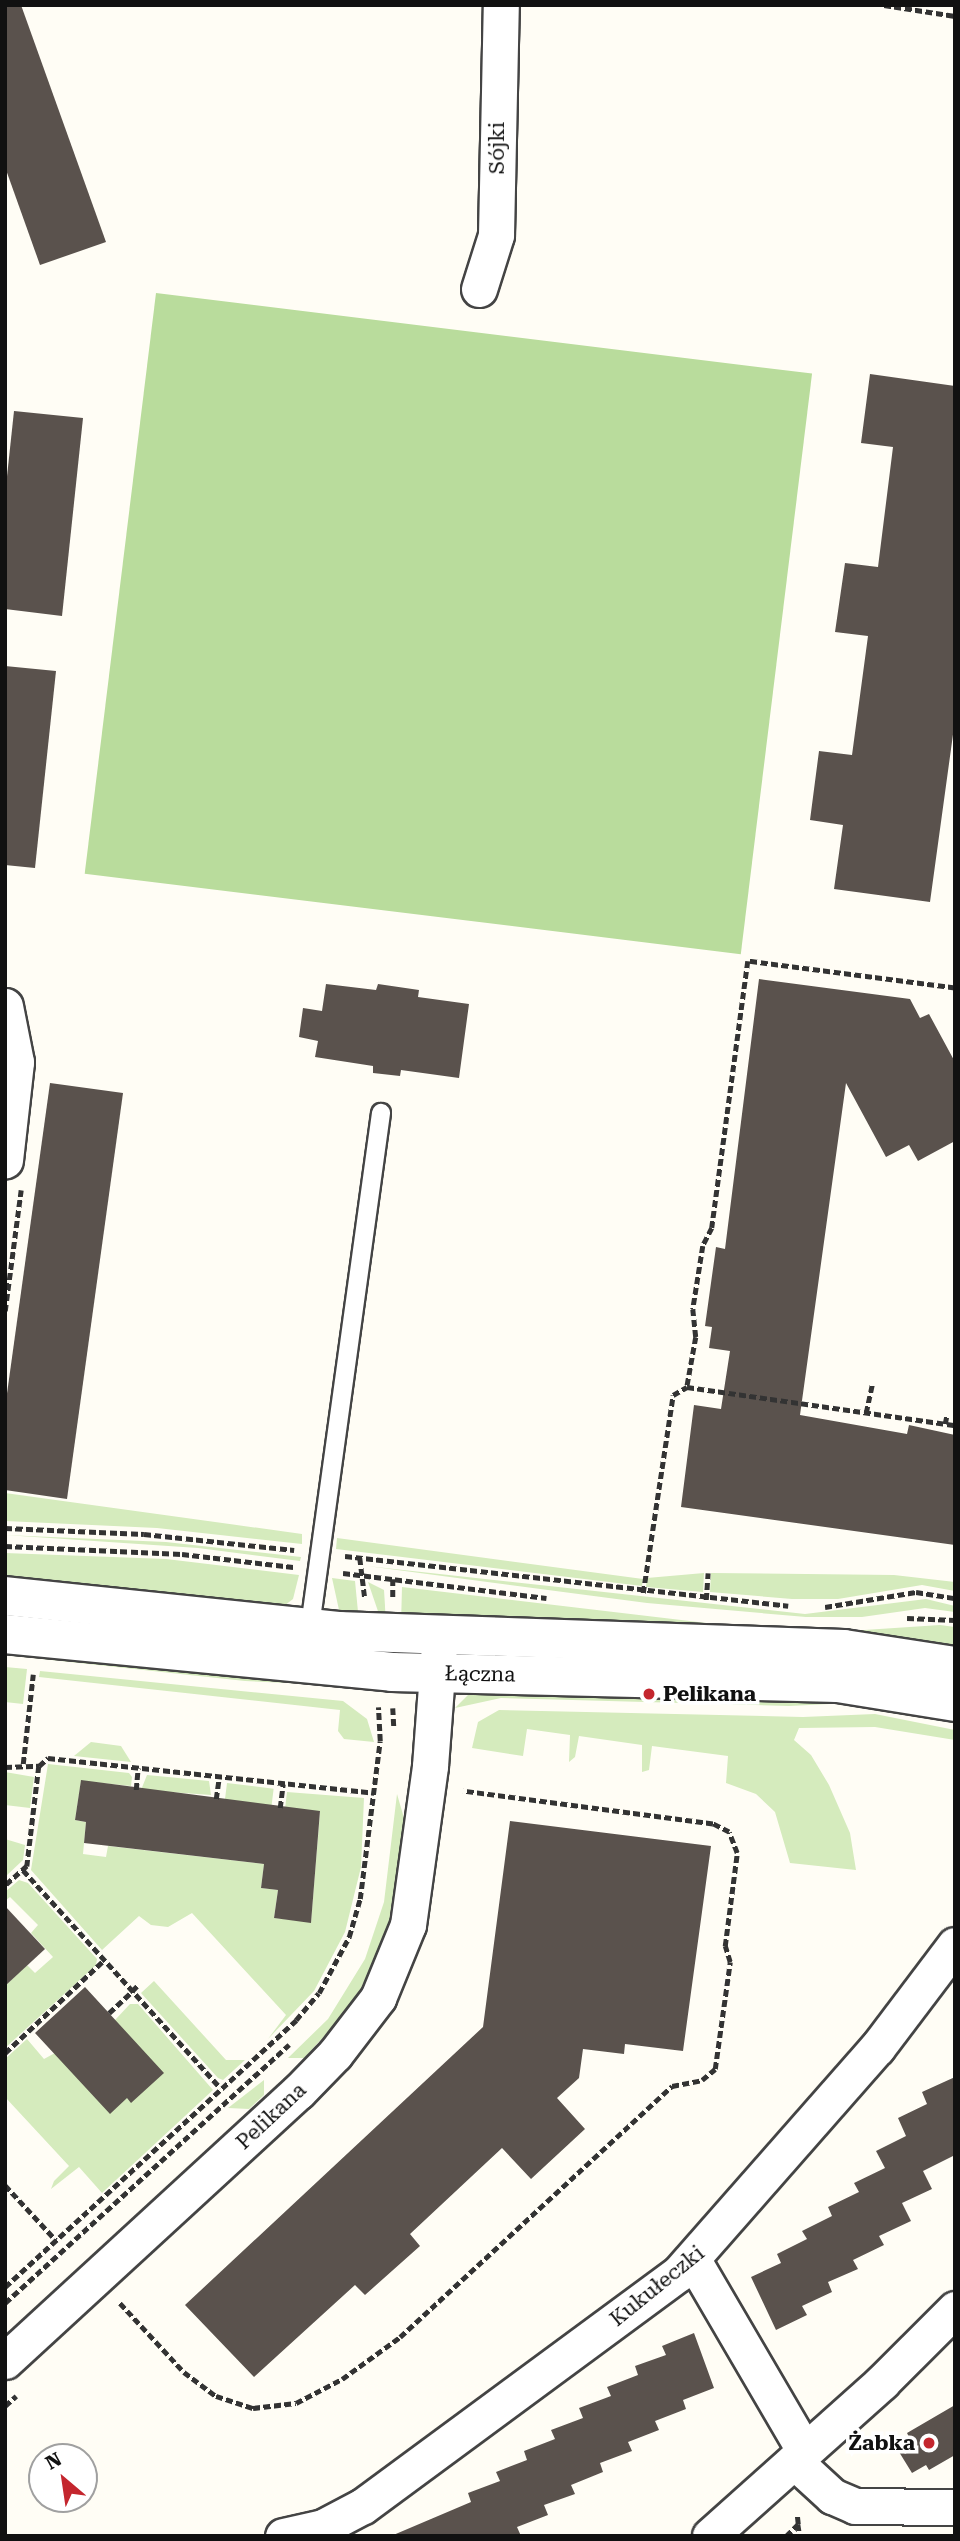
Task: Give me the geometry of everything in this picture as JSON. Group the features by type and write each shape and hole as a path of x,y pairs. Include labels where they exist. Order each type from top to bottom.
{"street":[{"name":"Sójki","path":"479,289 496,235 501,5"},
{"path":"5,1006 16,1062 5,1160"},
{"name":"Łączna","path":"5,1596 306,1628 844,1649 955,1666"},
{"name":"Łączna","path":"5,1634 437,1674 838,1683 955,1702"},
{"name":"Pelikana","path":"5,2361 298,2092 335,2054 378,1998 408,1925 430,1766 440,1635"},
{"name":"Kukułeczki","path":"283,2536 323,2528 363,2506 694,2260 877,2048 955,1945"},
{"path":"694,2260 799,2456 832,2497 855,2506 955,2507"},
{"path":"710,2536 955,2309"}],"lane":[{"path":"189,1650 278,1647 295,1641 311,1619 381,1113"}],"path":[{"path":"884,5 955,16"},
{"path":"687,1387 696,1337 693,1309 703,1246 712,1228 748,961 955,988"},
{"path":"866,1413 872,1384"},
{"path":"643,1592 673,1395 687,1387 955,1425"},
{"path":"945,1424 947,1414"},
{"path":"5,1528 189,1538 302,1551"},
{"path":"5,1546 182,1553 300,1568"},
{"path":"336,1555 706,1600 792,1606"},
{"path":"360,1558 361,1582"},
{"path":"706,1600 708,1573"},
{"path":"817,1608 916,1592 955,1598"},
{"path":"5,1767 18,1769 23,1764 34,1664"},
{"path":"5,2287 308,2008 339,1958 365,1880 374,1793 378,1707"},
{"path":"386,1710 402,1716"},
{"path":"5,1886 23,1870 39,1766 48,1758 374,1793"},
{"path":"23,1764 39,1766"},
{"path":"136,1790 138,1768"},
{"path":"216,1799 219,1777"},
{"path":"280,1808 283,1784"},
{"path":"119,2302 184,2372 216,2396 253,2408 296,2403 342,2379 400,2337 672,2085 702,2080 715,2069 730,1962 725,1946 737,1853 735,1838 713,1824 461,1790"},
{"path":"23,1870 221,2088"},
{"path":"5,2053 104,1960"},
{"path":"109,2013 137,1986"},
{"path":"5,2303 291,2043"},
{"path":"5,2185 56,2240"},
{"path":"799,2524 800,2536"}],"green space":[{"path":"156,293 812,374 741,954 85,874"},
{"path":"5,1493 302,1534 302,1544 157,1528 5,1521"},
{"path":"5,1535 166,1542 301,1557 300,1561 198,1548"},
{"path":"337,1538 643,1579 642,1586 336,1549"},
{"path":"5,1553 166,1559 299,1575 293,1599 276,1612 5,1586"},
{"path":"367,1566 805,1614 926,1599 955,1606 955,1612 925,1608 862,1617 806,1617 647,1603"},
{"path":"704,1573 703,1592 646,1587 647,1578"},
{"path":"711,1573 894,1575 955,1582 955,1591 922,1585 838,1599 792,1599 710,1592"},
{"path":"332,1578 355,1581 359,1622 339,1610"},
{"path":"368,1582 384,1590 386,1623 382,1623"},
{"path":"402,1587 715,1624 849,1631 940,1625 955,1627 955,1655 401,1624"},
{"path":"5,1644 354,1686 245,1681 5,1655"},
{"path":"5,1667 27,1669 23,1704 5,1702"},
{"path":"40,1671 343,1701 367,1719 374,1742 344,1739 338,1731 340,1710 39,1677"},
{"path":"476,1687 870,1702 789,1706 501,1698 455,1708"},
{"path":"499,1710 803,1717 875,1714 955,1730 955,1740 875,1727 799,1728 794,1740 811,1755 829,1785 850,1833 856,1870 790,1863 775,1812 756,1794 726,1783 728,1756 652,1746 649,1770 642,1772 642,1745 579,1736 575,1757 569,1762 570,1735 527,1729 523,1756 472,1748 478,1722"},
{"path":"91,1742 121,1746 131,1762 74,1756"},
{"path":"48,1764 129,1773 132,1777 131,1786 81,1781 75,1820 86,1822 83,1854 106,1857 108,1846 264,1864 261,1888 278,1890 274,1918 311,1922 320,1812 285,1809 287,1792 364,1798 361,1867 345,1932 314,1991 268,2039 286,2015 192,1913 168,1927 151,1925 139,1916 102,1950 31,1870"},
{"path":"5,1772 34,1777 30,1808 5,1805"},
{"path":"147,1775 209,1781 211,1795 141,1790"},
{"path":"227,1783 274,1789 271,1807 225,1801"},
{"path":"397,1794 406,1825 394,1911 384,1941 360,1990 339,2020 304,2058 288,2058 328,2019 365,1959 384,1902"},
{"path":"5,1839 25,1845 23,1860 5,1877"},
{"path":"19,1880 28,1883 97,1959 96,1965 5,2048 5,1986 27,1965 35,1973 53,1957 31,1933 38,1925 10,1897 5,1901 5,1892"},
{"path":"154,1981 226,2060 245,2060 223,2080 218,2078 141,1993"},
{"path":"130,2004 138,2004 213,2090 102,2193 79,2167 51,2189 54,2181 69,2166 5,2097 5,2059 27,2039 44,2059 115,2020"},
{"path":"264,2080 264,2095 249,2109 228,2108"}],"building":[{"path":"5,5 21,5 106,242 40,265 5,167"},
{"path":"870,374 955,386 955,720 930,902 834,889 843,825 810,820 819,751 852,755 868,636 835,632 845,563 878,567 893,447 861,443"},
{"path":"14,411 83,418 62,616 5,609 5,495"},
{"path":"5,666 56,671 35,868 5,865"},
{"path":"759,979 910,999 920,1018 929,1014 955,1062 955,1141 918,1161 909,1145 886,1157 846,1083 800,1415 907,1434 909,1425 955,1435 955,1545 681,1507 694,1405 721,1409 730,1351 709,1348 712,1327 705,1326 716,1247 725,1249"},
{"path":"326,984 376,990 378,984 419,990 418,997 469,1004 459,1078 401,1070 400,1076 373,1073 373,1066 315,1057 318,1041 299,1037 303,1008 322,1011"},
{"path":"50,1083 123,1093 67,1499 5,1490 5,1408"},
{"path":"81,1780 320,1811 311,1923 274,1918 278,1890 261,1888 264,1864 84,1843 86,1822 75,1820"},
{"path":"510,1821 711,1846 683,2051 625,2044 624,2054 583,2049 579,2078 557,2098 585,2129 531,2179 502,2148 410,2234 420,2246 365,2295 355,2285 254,2377 185,2305 483,2027"},
{"path":"5,1906 45,1949 5,1986"},
{"path":"85,1987 164,2073 131,2103 127,2098 110,2114 35,2033"},
{"path":"955,2077 955,2160 953,2156 923,2171 932,2189 902,2203 911,2221 879,2236 884,2245 853,2260 858,2269 828,2282 832,2292 802,2306 807,2315 776,2330 751,2277 781,2263 777,2254 807,2239 802,2231 832,2216 828,2207 859,2192 854,2183 885,2168 876,2151 906,2136 898,2118 927,2104 922,2092"},
{"path":"694,2333 714,2388 683,2400 686,2409 655,2421 659,2430 628,2442 632,2451 600,2463 603,2472 571,2485 575,2494 544,2505 548,2515 517,2527 521,2536 391,2536 471,2502 468,2493 500,2481 496,2472 527,2460 524,2451 555,2439 551,2430 583,2418 579,2408 611,2396 607,2387 638,2375 635,2366 666,2355 662,2346"},
{"name":"Żabka","path":"955,2405 955,2455 929,2470 926,2465 912,2473 896,2447 910,2439 907,2433"}],"place":[{"name":"Pelikana","path":"649,1694"},
{"name":"Żabka","path":"929,2443"}]}
